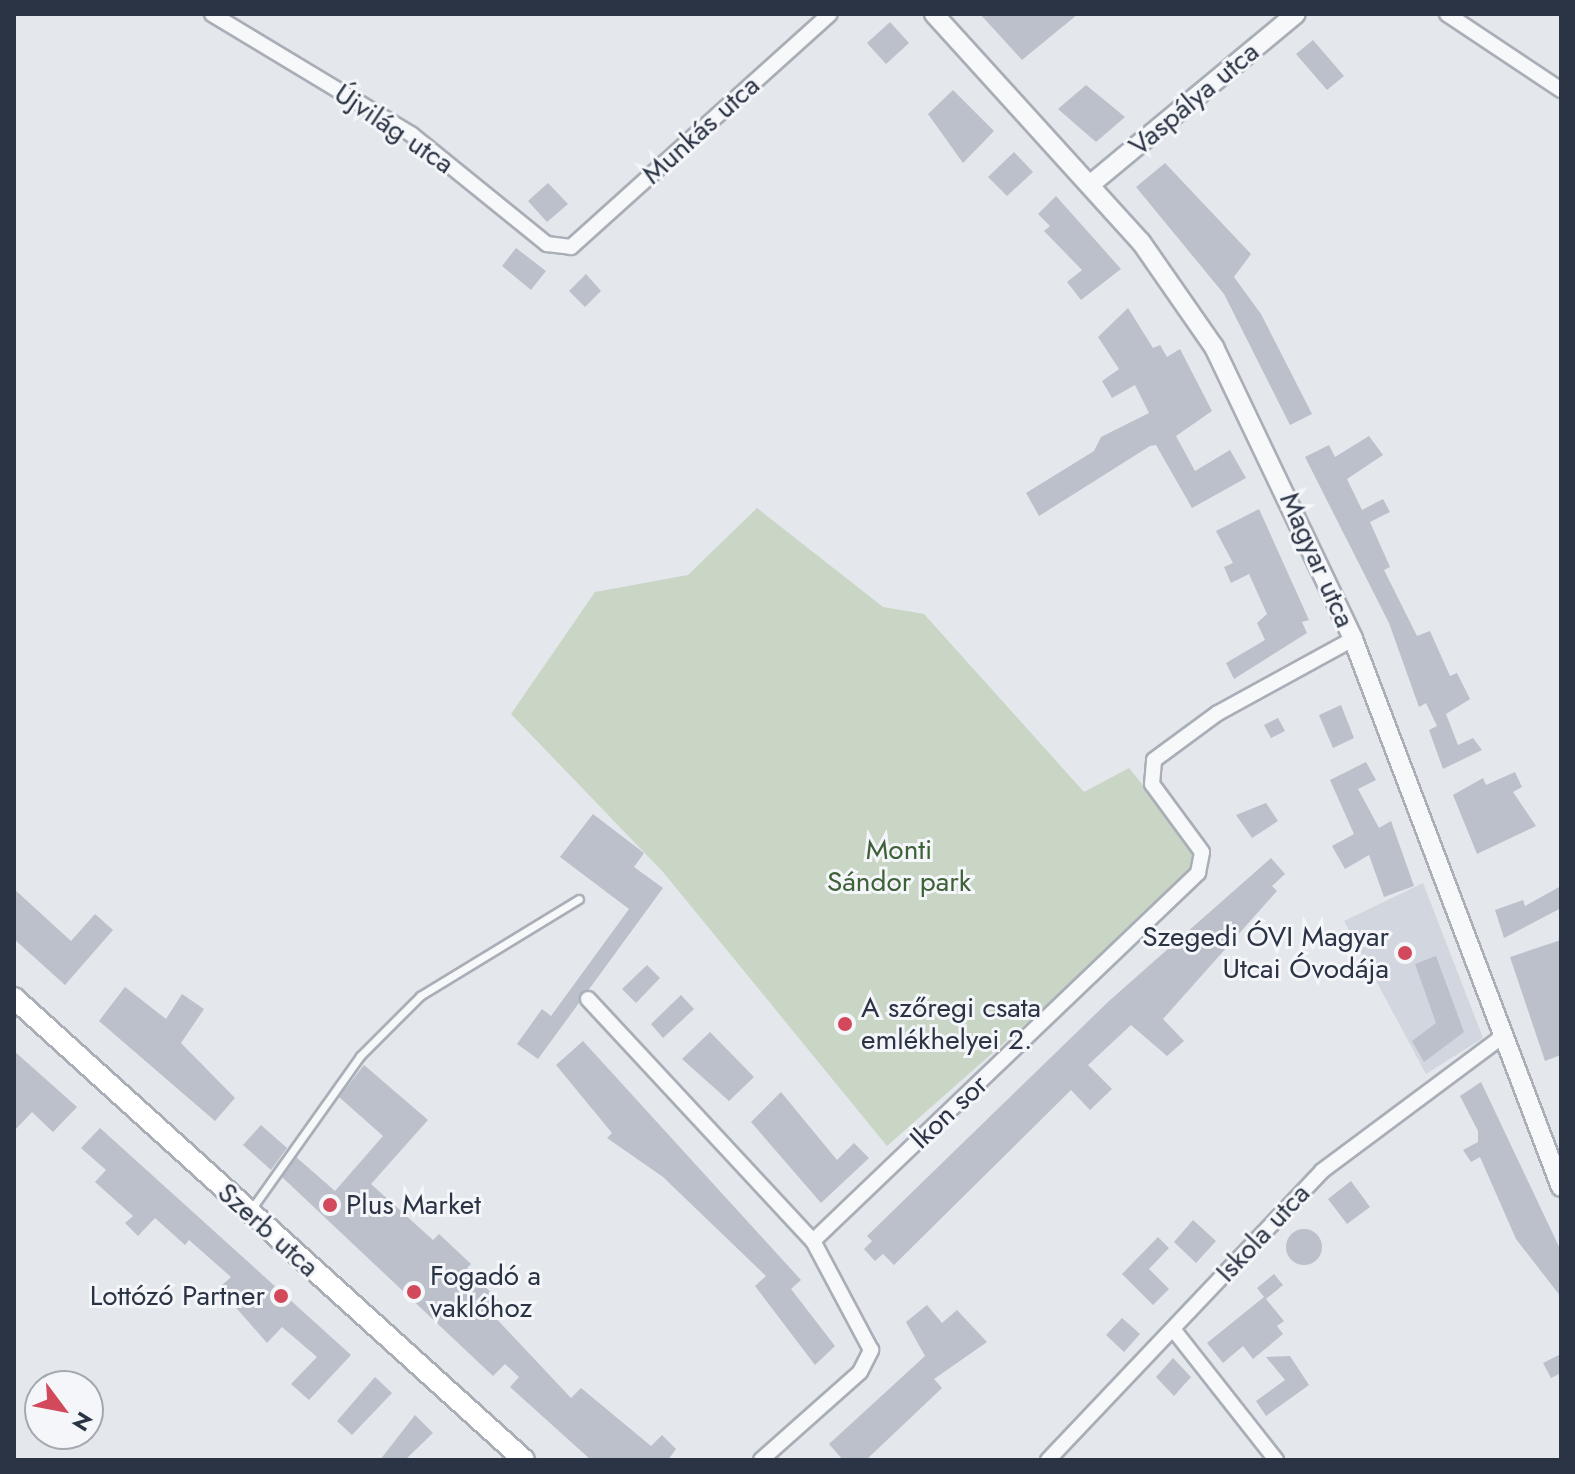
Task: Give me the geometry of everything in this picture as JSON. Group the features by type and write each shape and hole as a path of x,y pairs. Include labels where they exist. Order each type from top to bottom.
{"main road":[{"name":"Szerb utca","path":"14,998 524,1460"}],"street":[{"name":"Újvilág utca","path":"212,14 411,134 547,244 571,247"},
{"name":"Munkás utca","path":"571,247 830,14"},
{"name":"Magyar utca","path":"934,14 1091,184 1214,347 1353,639 1561,1187"},
{"name":"Vaspálya utca","path":"1091,184 1296,14"},
{"path":"1447,14 1561,90"},
{"name":"Ikon sor","path":"813,1241 1198,873 1202,852 1152,784 1154,760 1218,713 1353,639"},
{"path":"588,999 813,1241 871,1350 860,1372 761,1460"},
{"name":"Iskola utca","path":"1048,1460 1322,1171 1503,1036"},
{"path":"1173,1329 1276,1460"}],"lane":[{"path":"249,1212 360,1056 420,996 579,899"}],"shaded area":[{"name":"Szegedi ÓVI Magyar Utcai Óvodája","path":"1423,883 1483,1038 1426,1074 1344,921"}],"green space":[{"name":"Monti Sándor park","path":"757,508 883,607 924,614 1084,792 1129,768 1194,848 1193,869 1182,886 887,1146 663,872 511,714 595,592 688,575"}],"building":[{"path":"980,14 1078,14 1022,60"},
{"path":"890,22 909,43 886,64 867,43"},
{"path":"1313,40 1344,76 1327,90 1296,54"},
{"path":"1086,85 1125,117 1096,142 1058,109"},
{"path":"953,90 994,131 963,163 928,114"},
{"path":"1014,152 1033,172 1007,196 988,177"},
{"path":"1165,163 1251,254 1234,277 1261,314 1312,414 1290,425 1224,294 1136,187"},
{"path":"548,183 568,204 547,222 528,201"},
{"path":"1056,196 1121,269 1081,300 1067,282 1082,270 1044,231 1050,226 1038,214"},
{"path":"516,248 546,271 531,290 502,266"},
{"path":"586,274 601,291 585,307 569,291"},
{"path":"1128,308 1153,348 1160,345 1167,357 1180,349 1212,411 1176,436 1195,471 1230,450 1246,478 1192,508 1156,445 1150,446 1039,516 1026,493 1094,451 1101,437 1149,413 1135,385 1112,398 1102,381 1119,369 1098,337"},
{"path":"1369,436 1383,455 1347,479 1362,510 1383,499 1390,512 1370,522 1390,567 1384,570 1417,636 1430,631 1450,676 1457,673 1470,699 1446,714 1458,745 1473,738 1482,750 1443,769 1429,730 1437,726 1426,703 1419,707 1389,623 1305,457 1329,445 1335,457"},
{"path":"1259,509 1309,620 1302,622 1307,633 1234,679 1226,663 1265,640 1257,623 1267,614 1249,574 1231,583 1224,567 1233,563 1216,531"},
{"path":"1341,705 1354,738 1333,748 1319,715"},
{"path":"1278,718 1285,731 1271,738 1264,725"},
{"path":"1366,762 1376,780 1358,789 1379,828 1391,821 1414,886 1384,897 1369,855 1345,869 1332,846 1354,834 1330,780"},
{"path":"1515,772 1522,787 1513,792 1536,826 1477,854 1453,795 1483,778 1486,785"},
{"path":"1266,803 1278,821 1252,838 1236,815"},
{"path":"593,814 644,853 634,867 663,888 538,1059 517,1044 542,1009 551,1016 629,909 560,857"},
{"path":"1271,858 1285,874 1272,886 1277,891 1163,1019 1184,1041 1167,1056 1131,1025 1088,1065 1112,1089 1090,1110 1071,1090 894,1265 883,1254 875,1261 864,1249 872,1241 867,1236 1109,1001"},
{"path":"1561,886 1561,908 1504,938 1495,910 1523,900 1525,906"},
{"path":"14,889 71,941 95,914 113,930 65,985 14,939"},
{"path":"1561,940 1561,1055 1545,1061 1510,957"},
{"path":"1436,956 1464,1032 1424,1062 1412,1041 1436,1023 1415,964"},
{"path":"647,965 660,978 636,1003 622,989"},
{"path":"125,987 166,1019 182,994 204,1009 181,1043 235,1098 215,1121 99,1021"},
{"path":"681,995 694,1009 663,1038 651,1024"},
{"path":"710,1032 754,1077 729,1101 682,1059"},
{"path":"583,1041 801,1280 791,1289 835,1346 815,1365 755,1286 766,1276 663,1177 607,1138 612,1133 556,1065"},
{"path":"14,1051 77,1107 53,1132 32,1112 14,1131"},
{"path":"364,1065 428,1120 371,1184 433,1240 439,1234 471,1264 467,1268 499,1301 490,1312 571,1398 581,1388 651,1446 662,1435 676,1449 668,1460 591,1460 510,1387 519,1377 505,1364 493,1376 282,1177 296,1157 335,1191 383,1136 339,1097"},
{"path":"1481,1082 1561,1251 1561,1297 1516,1239 1480,1157 1471,1162 1463,1150 1478,1142 1478,1131 1460,1096"},
{"path":"781,1092 837,1160 854,1143 869,1158 821,1203 751,1122"},
{"path":"261,1125 287,1148 271,1170 243,1145"},
{"path":"100,1128 351,1355 309,1400 291,1384 317,1357 282,1327 267,1343 219,1288 231,1277 189,1240 185,1245 155,1218 138,1236 125,1223 133,1216 95,1182 106,1170 81,1148"},
{"path":"1351,1181 1370,1207 1347,1224 1328,1199"},
{"path":"1193,1220 1216,1241 1196,1263 1174,1242"},
{"path":"1304,1229 1317,1234 1322,1247 1317,1260 1304,1265 1291,1260 1286,1247 1291,1234"},
{"path":"1158,1237 1169,1248 1149,1269 1169,1289 1153,1305 1122,1274"},
{"path":"1274,1274 1283,1285 1266,1299 1284,1321 1277,1326 1283,1334 1253,1359 1243,1346 1223,1363 1207,1343 1264,1297 1257,1288"},
{"path":"927,1305 942,1323 957,1310 987,1342 934,1379 942,1388 866,1460 843,1460 829,1444 925,1356 906,1322"},
{"path":"1122,1318 1140,1334 1124,1352 1106,1335"},
{"path":"1561,1354 1561,1373 1551,1378 1543,1363"},
{"path":"1290,1356 1309,1385 1266,1416 1256,1401 1285,1380 1266,1357"},
{"path":"1173,1358 1191,1377 1174,1396 1156,1377"},
{"path":"375,1377 392,1393 352,1435 337,1421"},
{"path":"415,1415 433,1433 405,1460 380,1460"}],"place":[{"name":"Szegedi ÓVI Magyar Utcai Óvodája","path":"1405,953"},
{"name":"A szőregi csata emlékhelyei 2.","path":"845,1024"},
{"name":"Plus Market","path":"330,1205"},
{"name":"Fogadó a vaklóhoz","path":"414,1292"},
{"name":"Lottózó Partner","path":"281,1296"}]}
